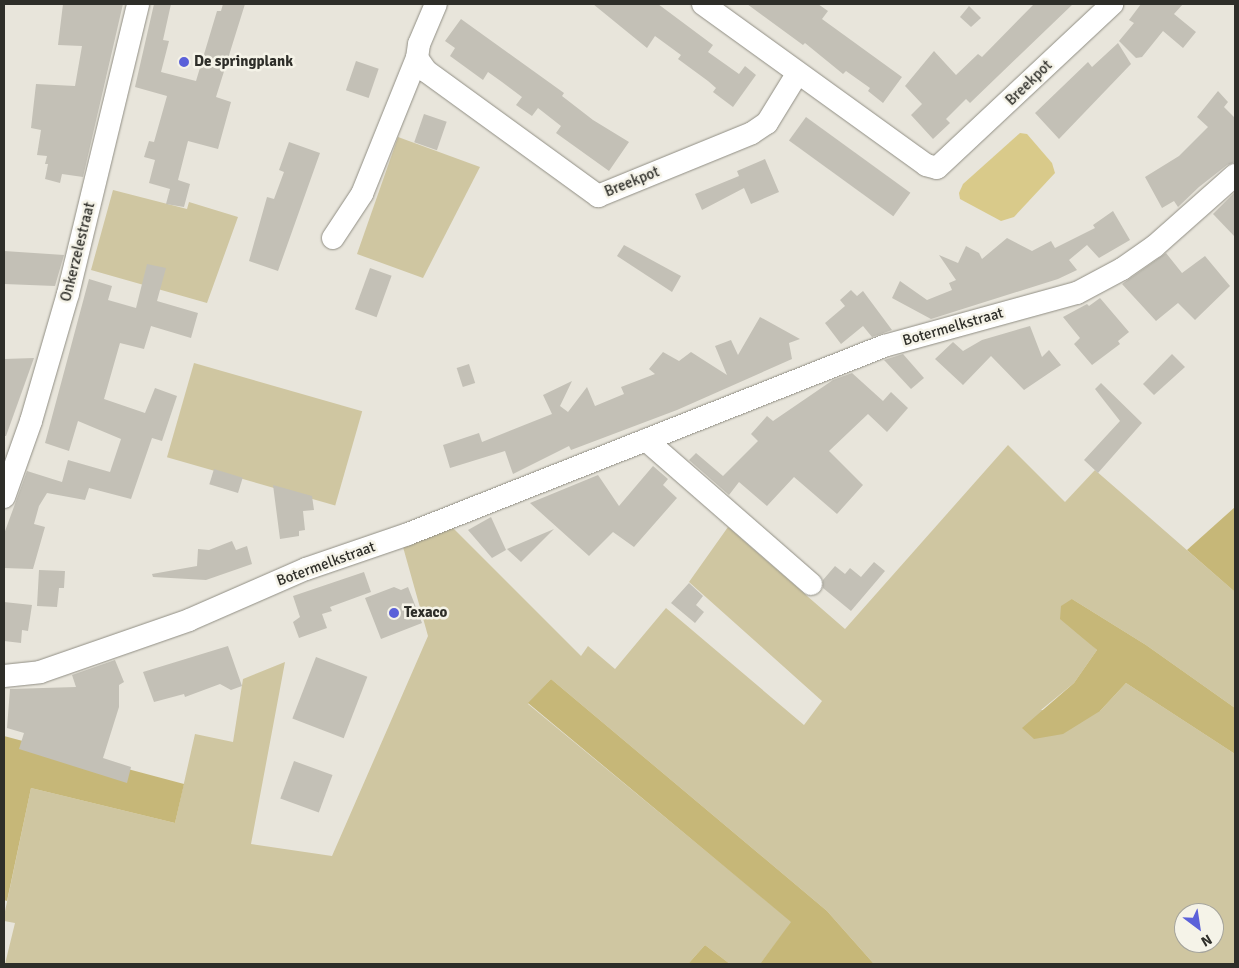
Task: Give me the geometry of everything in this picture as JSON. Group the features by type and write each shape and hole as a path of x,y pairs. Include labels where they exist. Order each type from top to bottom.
{"street":[{"name":"Onkerzelestraat","path":"4,497 31,421 66,303 138,4"},
{"path":"333,238 362,194 418,58 419,44 436,4"},
{"name":"Breekpot","path":"703,4 797,74 926,165 937,168 1112,4"},
{"name":"Breekpot","path":"418,58 426,71 598,196 752,132 767,123 797,74"},
{"name":"Botermelkstraat","path":"4,676 40,672 189,620 306,569 408,534 884,346 1077,293 1122,269 1155,246 1235,175"},
{"path":"646,440 811,584"}],"shaded area":[{"path":"1020,133 1027,134 1052,163 1055,173 1014,217 1001,221 960,199 959,193 963,184"},
{"path":"398,137 480,167 423,278 357,254"},
{"path":"113,190 187,209 189,202 238,217 207,303 91,270"},
{"path":"194,363 362,411 335,505 167,457"},
{"path":"1008,445 1065,502 1095,470 1235,592 1235,708 1146,645 1072,599 1081,635 1097,650 1074,683 1041,710 1100,711 1126,683 1235,754 1235,964 874,964 827,911 551,679 528,704 792,922 760,964 730,964 705,945 688,964 5,964 15,923 4,921 4,916 31,788 175,823 195,734 233,742 243,679 285,662 251,844 332,856 428,636 403,547 453,528 581,656 588,646 615,669 666,608 804,725 822,701 689,582 728,527 845,629"},
{"path":"1235,507 1235,592 1187,550"},
{"path":"1072,599 1146,645 1235,708 1235,754 1126,683 1100,711 1063,734 1034,739 1022,728 1074,683 1097,650 1060,619 1061,606"},
{"path":"551,679 827,911 874,964 760,964 791,922 528,703"},
{"path":"4,736 184,784 175,823 31,788 7,901 4,900"},
{"path":"705,945 730,964 688,964"}],"building":[{"path":"63,4 123,4 83,177 62,174 60,183 45,179 48,164 45,164 47,156 37,155 41,130 31,128 36,84 75,86 82,46 58,45"},
{"path":"154,4 171,4 163,40 169,41 161,72 196,81 217,11 221,11 223,4 245,4 216,97 231,102 218,149 188,141 178,180 190,184 184,207 166,204 170,189 149,183 155,160 144,157 149,141 154,142 167,96 135,87"},
{"path":"593,4 658,4 713,45 708,52 739,74 745,66 756,75 733,107 713,92 716,88 708,81 678,59 681,55 655,36 647,48"},
{"path":"747,4 818,4 828,11 822,19 902,77 883,103 868,91 870,88 846,71 843,74 805,43 803,45"},
{"path":"1034,4 1073,4 970,103 966,99 946,119 950,123 933,139 911,115 922,104 905,86 934,51 956,75 978,54 982,57"},
{"path":"1141,4 1183,4 1174,14 1196,32 1183,48 1163,31 1142,57 1136,58 1119,41 1134,23 1129,20"},
{"path":"969,6 981,18 971,27 960,17"},
{"path":"461,19 564,93 562,96 593,120 629,142 609,171 556,133 561,126 538,108 532,116 516,105 522,97 502,82 488,72 483,80 450,56 455,48 445,41"},
{"path":"1118,43 1131,64 1059,139 1035,113 1088,62 1092,67"},
{"path":"356,61 379,69 369,98 346,90"},
{"path":"1218,91 1228,102 1224,107 1235,118 1235,162 1227,165 1199,187 1178,207 1174,201 1162,208 1145,177 1179,156 1208,127 1197,117"},
{"path":"424,114 447,122 437,150 414,142"},
{"path":"806,117 910,193 893,216 789,140"},
{"path":"289,142 320,153 278,271 249,261 267,197 274,199 284,172 279,170"},
{"path":"765,159 779,192 751,204 744,188 702,210 695,194 739,176 737,171"},
{"path":"1235,192 1235,237 1213,214"},
{"path":"1113,211 1130,240 1099,258 1087,245 1069,260 1077,270 1058,279 931,319 892,298 900,281 927,300 952,290 949,283 956,280 939,255 958,263 966,246 979,253 982,259 1007,238 1032,251 1051,241 1055,248 1095,228 1093,225"},
{"path":"624,245 681,276 672,292 617,256"},
{"path":"4,251 64,255 55,286 4,284"},
{"path":"1166,253 1182,273 1205,256 1230,286 1195,320 1178,303 1156,321 1122,284"},
{"path":"147,264 166,268 157,301 198,313 191,338 151,326 144,349 120,343 104,399 145,413 155,388 177,396 162,441 152,438 131,499 89,488 85,500 47,493 39,506 34,524 45,527 33,569 4,568 4,534 27,471 62,482 68,460 110,472 121,439 78,421 69,451 45,443 89,279 112,286 108,300 136,308"},
{"path":"370,268 392,276 377,317 355,309"},
{"path":"851,290 857,296 863,291 892,330 872,337 863,326 841,344 825,323 845,306 840,300"},
{"path":"1100,298 1129,332 1118,341 1120,344 1092,365 1074,344 1080,338 1063,317 1087,304 1089,306"},
{"path":"760,317 800,339 789,343 792,359 677,410 571,450 569,446 513,474 505,451 450,468 443,445 479,433 482,442 552,414 543,395 572,381 560,406 568,412 587,387 595,406 624,394 621,387 655,374 649,369 663,352 679,361 691,352 727,375 715,346 731,340 738,355"},
{"path":"1030,326 1042,357 1049,350 1061,365 1024,390 991,356 963,385 935,359 953,342 963,351 982,340"},
{"path":"903,354 924,378 911,389 884,360"},
{"path":"1172,354 1185,367 1154,395 1143,384"},
{"path":"34,358 6,436 4,436 4,359"},
{"path":"469,364 475,383 463,387 457,368"},
{"path":"852,373 883,401 891,392 908,408 887,432 868,414 829,451 863,485 837,514 794,477 767,506 739,482 729,495 689,460 696,453 723,476 758,441 751,434 767,416 773,421 833,380"},
{"path":"1101,383 1142,423 1098,473 1084,460 1120,421 1095,389"},
{"path":"653,466 668,479 663,485 677,498 634,547 613,532 589,556 530,503 598,475 619,506"},
{"path":"214,469 243,478 238,493 209,484"},
{"path":"273,485 312,496 314,510 303,511 305,530 299,531 299,536 280,539"},
{"path":"491,517 506,550 492,558 468,530"},
{"path":"554,529 521,562 507,549"},
{"path":"232,541 236,550 247,546 252,564 206,580 153,577 152,574 197,566 198,549 209,550"},
{"path":"874,562 885,571 851,611 823,588 823,580 835,566 845,574 850,568 861,577"},
{"path":"39,570 65,571 64,588 59,588 57,607 37,606"},
{"path":"364,572 371,592 330,607 332,611 322,614 327,628 299,638 293,622 300,617 293,596"},
{"path":"689,583 703,596 696,605 704,612 695,623 671,603"},
{"name":"Texaco","path":"394,587 401,590 408,587 422,623 381,639 365,598"},
{"path":"4,602 32,605 28,631 22,630 21,643 4,641"},
{"path":"228,646 242,686 231,690 220,684 185,697 184,694 154,702 143,672"},
{"path":"316,657 367,677 344,738 292,719"},
{"path":"115,660 124,682 119,685 119,707 103,758 131,767 127,783 19,749 24,733 7,728 10,689 76,687 72,675"},
{"path":"294,761 333,775 319,813 280,799"}],"place":[{"name":"De springplank","path":"184,62"},
{"name":"Texaco","path":"394,613"}]}
